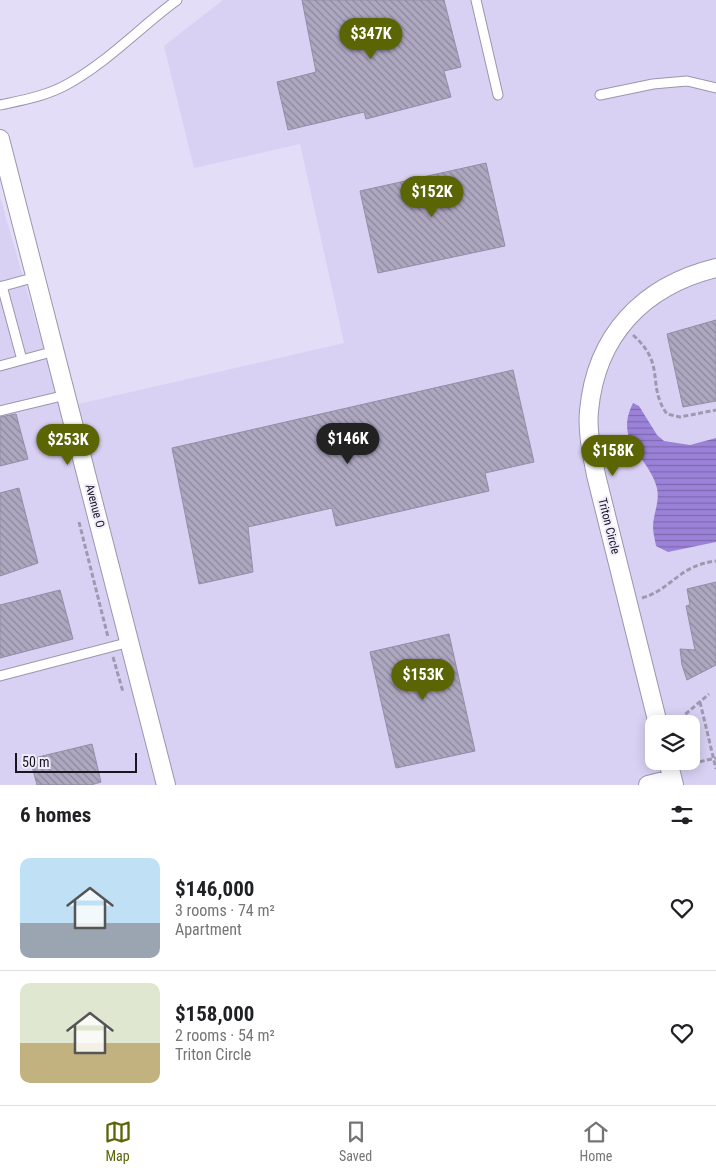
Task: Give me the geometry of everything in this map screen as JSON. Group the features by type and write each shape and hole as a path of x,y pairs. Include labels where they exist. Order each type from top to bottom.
{"street":[{"name":"Avenue O","path":"0,139 166,785"},
{"name":"Triton Circle","path":"656,715 596,475 591,445 589,412 593,384 602,360 621,324 636,308 672,284 695,273 716,268"},
{"path":"648,785 671,774"}],"lane":[{"path":"0,105 36,98 66,85 92,68 177,0"},
{"path":"476,0 498,95"},
{"path":"600,95 653,84 687,80 716,88"},
{"path":"22,360 1,286 36,276"},
{"path":"0,366 55,351"},
{"path":"0,411 66,395"},
{"path":"0,676 130,642"}],"path":[{"path":"621,324 644,345 651,356 656,371 656,390 661,406 667,414 680,418 716,410"},
{"path":"628,602 653,595 677,575 695,566 716,561"},
{"path":"685,715 709,694"},
{"path":"700,702 715,758 716,769"},
{"path":"671,774 715,758"}],"shaded area":[{"path":"223,0 716,0 716,785 0,785 0,197 61,408 344,343 300,144 194,168 164,46"},
{"path":"633,403 639,406 657,435 664,441 690,445 716,438 716,542 668,552 656,546 653,527 658,498 657,488 653,477 634,448 627,429 628,417"}],"building":[{"path":"302,0 444,0 461,67 444,71 451,97 366,119 364,112 288,130 277,82 316,72"},
{"path":"486,163 505,246 378,273 360,191"},
{"path":"716,320 716,401 683,407 667,334"},
{"path":"513,370 534,462 485,473 489,491 336,526 332,508 248,527 253,572 199,584 172,448"},
{"path":"16,414 28,459 0,466 0,417"},
{"path":"19,488 38,563 0,576 0,493"},
{"path":"716,582 716,665 687,680 682,665 680,649 695,650 686,606 690,605 687,589"},
{"path":"60,590 73,639 0,658 0,605"},
{"path":"449,634 475,751 396,768 370,652"},
{"path":"92,744 101,782 91,785 37,785 30,759"}]}
